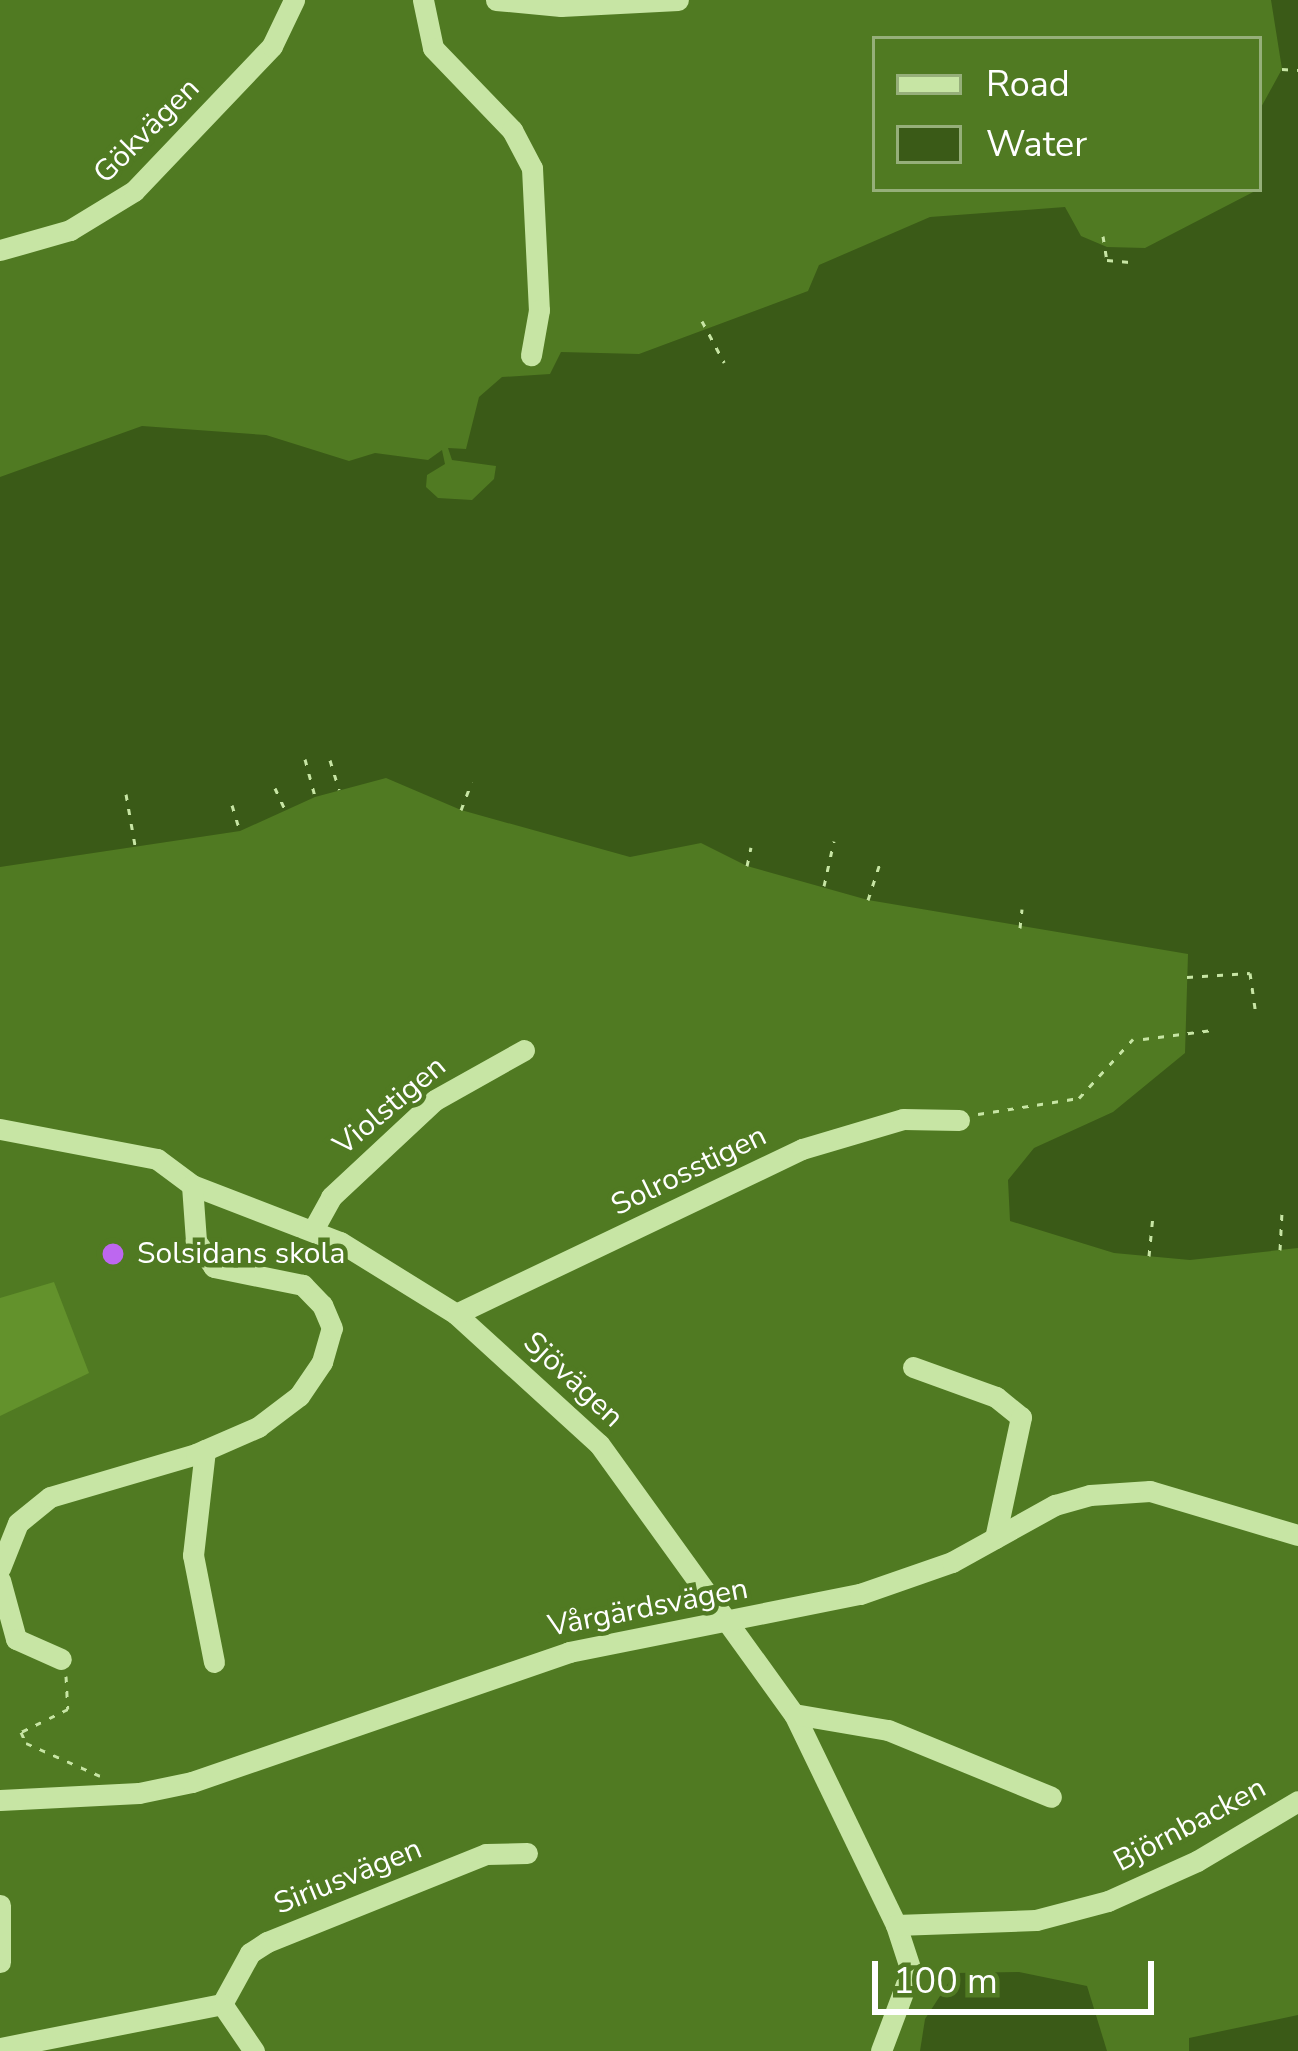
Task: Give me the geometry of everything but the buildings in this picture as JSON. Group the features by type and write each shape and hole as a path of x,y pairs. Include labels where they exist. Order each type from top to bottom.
{"street":[{"name":"Gökvägen","path":"0,250 70,230 134,191 272,46 294,0"},
{"path":"423,0 433,48 512,130 532,168 539,310 531,355"},
{"path":"496,0 678,0"},
{"name":"Violstigen","path":"313,1230 331,1197 435,1100 524,1050"},
{"name":"Solrosstigen","path":"456,1314 802,1149 903,1119 959,1120"},
{"name":"Sjövägen","path":"0,1130 157,1159 192,1185 313,1230 456,1314 599,1444 733,1623 794,1714 896,1924 911,1971 881,2051"},
{"path":"0,1568 18,1523 50,1497 205,1450 299,1396 332,1328 303,1285 214,1267 196,1241 192,1185"},
{"path":"913,1367 997,1397 1022,1417 995,1538"},
{"path":"205,1450 193,1555 214,1662"},
{"name":"Vårgärdsvägen","path":"0,1801 139,1793 192,1782 521,1666 860,1594 995,1538 1054,1505 1126,1489 1212,1505 1298,1534"},
{"path":"0,1580 16,1640 61,1659"},
{"path":"794,1714 889,1730 1051,1797"},
{"name":"Björnbacken","path":"896,1924 1036,1920 1108,1901 1197,1861 1298,1802"},
{"name":"Siriusvägen","path":"222,2004 250,1953 267,1942 486,1854 526,1853"},
{"path":"0,1905 0,1962"},
{"path":"0,2048 222,2004 254,2051"}],"path":[{"path":"1282,69 1298,70"},
{"path":"1102,236 1107,260 1130,262"},
{"path":"702,321 724,362"},
{"path":"305,759 315,797"},
{"path":"331,760 339,790"},
{"path":"461,811 472,782"},
{"path":"274,788 285,809"},
{"path":"126,794 135,845"},
{"path":"232,805 240,831"},
{"path":"824,886 834,842"},
{"path":"747,866 751,847"},
{"path":"868,900 880,863"},
{"path":"1020,928 1022,909"},
{"path":"1187,977 1250,973 1256,1015"},
{"path":"1143,1039 1212,1030"},
{"path":"959,1120 1079,1098 1133,1039"},
{"path":"1280,1250 1282,1214"},
{"path":"1149,1256 1153,1216"},
{"path":"61,1659 68,1709 21,1732 26,1743 92,1768 106,1788"}],"shaded area":[{"path":"54,1282 89,1373 0,1416 0,1298"}],"water":[{"path":"1271,0 1298,0 1298,1248 1190,1260 1114,1253 1010,1221 1008,1180 1034,1148 1113,1112 1185,1053 1188,954 868,900 747,866 701,843 630,857 461,810 386,778 315,797 240,831 0,867 0,477 142,426 266,435 349,461 375,453 428,460 442,450 445,464 427,475 426,487 438,498 472,500 494,479 496,466 452,460 448,448 466,449 479,397 502,377 550,374 561,352 639,354 808,291 819,265 930,217 1065,207 1081,236 1107,247 1145,248 1253,192 1262,192 1262,106 1282,69"},
{"path":"1019,1972 1087,1986 1107,2051 920,2051 925,2019 955,1973"},
{"path":"1298,2015 1298,2051 1189,2051 1189,2038"}],"place":[{"name":"Solsidans skola","path":"113,1254"}]}
